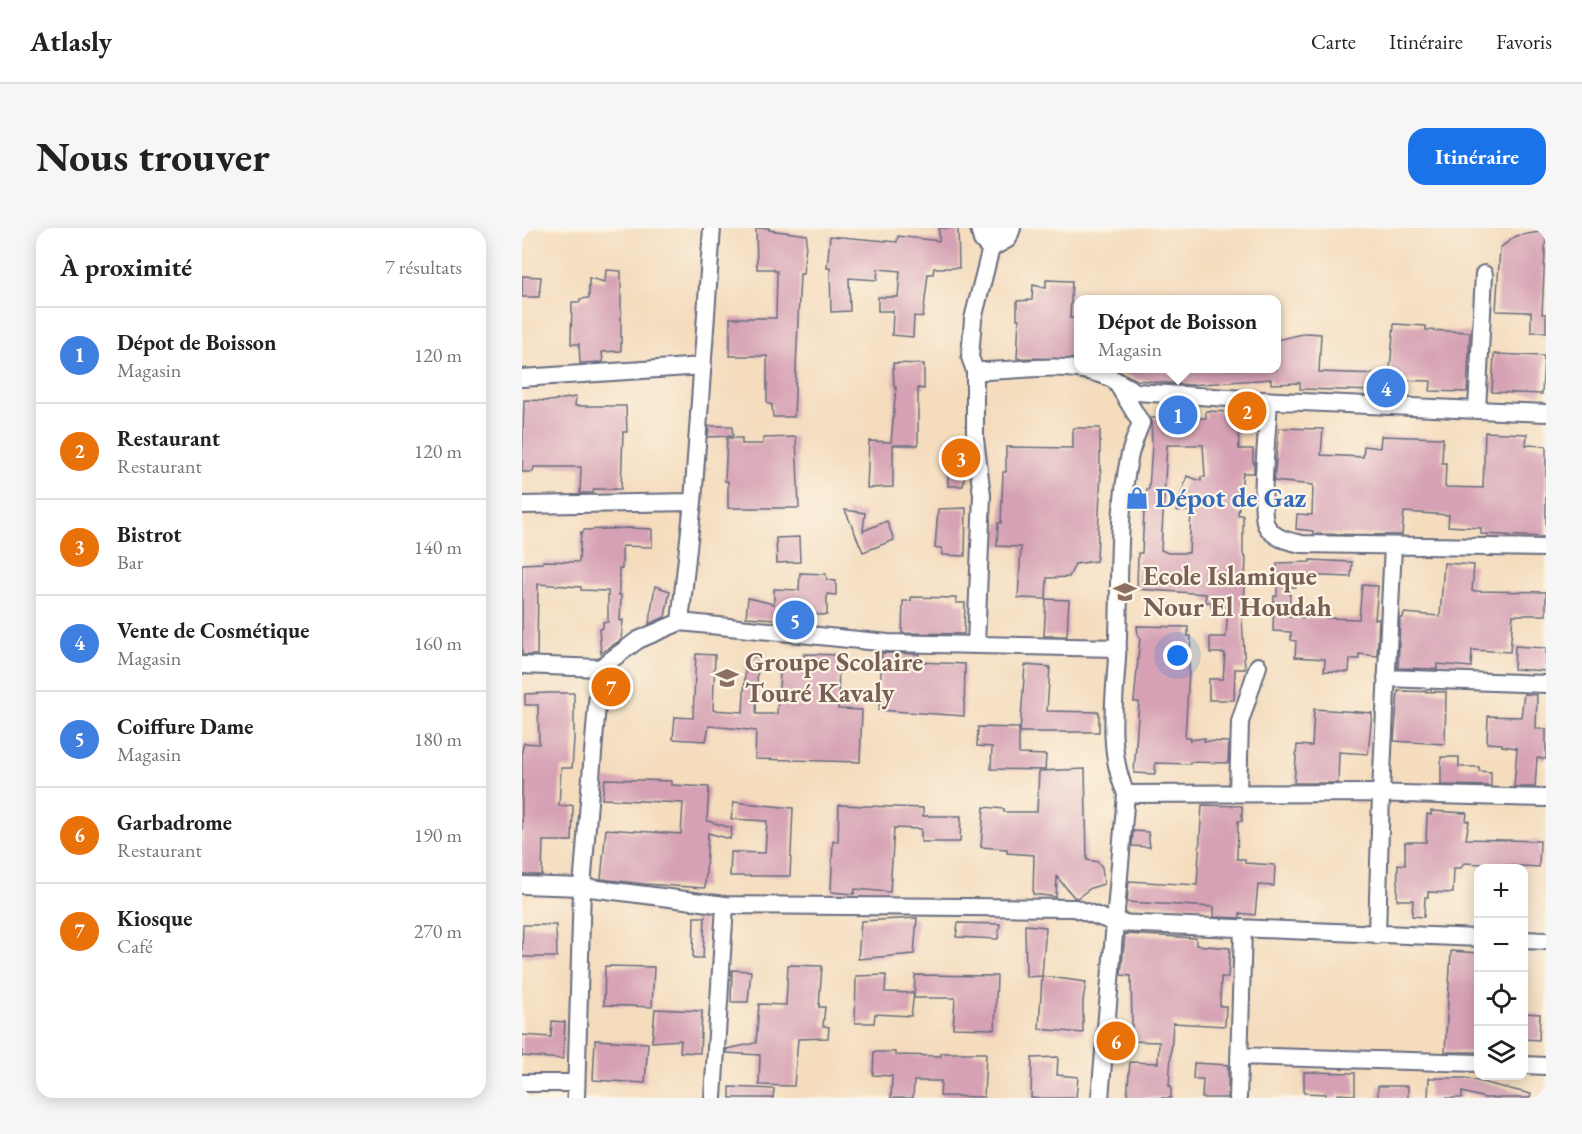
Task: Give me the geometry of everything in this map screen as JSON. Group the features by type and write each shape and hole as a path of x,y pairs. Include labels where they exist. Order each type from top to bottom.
{"street":[{"path":"680,622 693,502 712,228"},
{"path":"979,228 982,240 990,249"},
{"path":"976,645 982,495 975,439 975,371 970,357 973,319 996,228"},
{"path":"990,249 1008,239 1012,228"},
{"path":"1477,410 1484,274"},
{"path":"522,378 703,366"},
{"path":"975,371 1055,367 1074,369"},
{"path":"1100,373 1136,393 1546,413"},
{"path":"1100,1098 1126,794 1115,760 1113,718 1123,501 1131,452 1141,423 1115,380"},
{"path":"1269,401 1263,504 1265,524 1273,535 1285,541 1302,544 1546,548"},
{"path":"522,505 693,502"},
{"path":"1377,935 1381,793 1393,546"},
{"path":"522,665 600,668 638,640 680,622 888,643 1118,648"},
{"path":"1238,793 1240,722 1258,666"},
{"path":"522,1083 576,1091 582,887 600,668"},
{"path":"1386,678 1546,684"},
{"path":"1126,794 1381,793 1546,798"},
{"path":"522,885 582,887 725,905 1075,908 1116,923 1474,938"},
{"path":"713,1098 725,905"},
{"path":"1238,1098 1243,928"},
{"path":"1528,940 1546,940"},
{"path":"1239,1056 1474,1063"},
{"path":"1528,1065 1546,1065"}],"building":[{"path":"756,228 807,235 803,274 800,274 794,417 773,417 772,405 767,403 767,356 730,356 730,318 776,318 777,271 757,269"},
{"path":"939,228 958,228 959,268 934,268 933,274 928,274 923,317 914,316 913,337 892,335 893,311 878,311 878,297 898,297 900,271 878,269 877,280 849,278 850,311 831,312 830,268 827,268 830,236 897,242 898,236 939,241"},
{"path":"1546,231 1542,314 1546,314 1546,332 1531,332 1531,312 1496,311 1500,248 1516,236"},
{"path":"606,270 621,271 621,351 602,352 603,362 580,363 579,344 571,344 572,302 580,302 580,299 589,298 589,278 605,282"},
{"path":"522,276 541,277 539,297 522,297"},
{"path":"1046,280 1072,281 1070,318 1074,318 1074,359 1017,358 1019,319 1017,319 1017,301 1032,300 1033,285 1046,288"},
{"path":"1394,324 1426,326 1426,330 1470,332 1467,392 1430,391 1431,381 1389,380"},
{"path":"1307,333 1321,334 1319,372 1380,374 1379,391 1300,389 1300,383 1271,384 1271,379 1189,385 1137,380 1122,373 1281,373 1281,339"},
{"path":"1494,354 1544,356 1542,394 1492,392"},
{"path":"893,363 924,364 924,389 918,388 918,445 893,445 893,487 867,488 869,441 891,442 896,387 894,386"},
{"path":"576,397 575,406 626,406 627,432 623,432 621,489 594,489 593,493 580,493 581,467 534,467 533,472 522,472 524,400 550,401"},
{"path":"1206,411 1257,413 1256,424 1238,424 1239,449 1253,449 1254,473 1243,473 1238,515 1243,515 1243,553 1246,557 1242,618 1245,669 1235,669 1234,700 1209,700 1209,679 1223,679 1225,653 1210,653 1210,637 1226,637 1228,607 1211,608 1211,602 1205,602 1206,594 1137,589 1138,553 1142,553 1144,512 1146,512 1147,489 1149,489 1151,418 1206,418","holes":["1167,445 1203,445 1205,477 1201,477 1201,481 1187,476 1176,511 1191,511 1189,553 1168,553 1161,550"]},
{"path":"709,426 732,426 733,436 708,437"},
{"path":"1073,428 1100,428 1101,471 1096,561 1075,564 1069,577 1047,578 1046,599 1018,598 1021,547 997,546 998,523 1001,523 1003,472 1006,472 1006,447 1073,448"},
{"path":"1279,428 1323,429 1321,455 1363,457 1364,446 1380,448 1381,436 1443,438 1442,463 1446,463 1445,487 1483,488 1485,432 1527,434 1526,445 1546,446 1546,537 1481,534 1481,528 1448,526 1449,515 1404,512 1402,535 1313,534 1313,531 1296,529 1297,514 1312,515 1313,485 1274,481"},
{"path":"796,437 799,508 728,508 728,481 725,481 727,438 742,438 742,444 763,444 763,438"},
{"path":"948,466 966,467 963,486 948,486"},
{"path":"966,508 965,556 942,555 942,548 935,548 938,509"},
{"path":"845,510 865,513 863,531 887,521 894,540 863,552"},
{"path":"652,529 652,547 622,546 622,569 619,569 620,621 623,620 621,640 601,653 599,629 603,628 603,622 608,622 608,591 538,584 537,655 522,655 522,564 543,563 543,561 579,562 581,532 583,533 584,530"},
{"path":"799,537 800,562 777,563 776,538"},
{"path":"1310,560 1352,562 1351,577 1296,575 1296,587 1290,587 1290,617 1359,619 1362,585 1378,586 1375,619 1379,619 1377,656 1359,654 1359,659 1350,659 1349,672 1324,671 1325,659 1295,657 1296,641 1291,640 1291,632 1273,631 1274,596 1277,596 1277,563 1310,562"},
{"path":"1444,563 1474,565 1472,591 1546,592 1546,615 1513,615 1510,652 1472,650 1471,667 1437,664 1437,669 1398,668 1400,618 1403,618 1404,613 1440,616"},
{"path":"800,573 826,574 827,580 836,581 836,595 827,594 827,615 801,614 801,609 798,607 775,609 775,619 746,617 748,598 774,604 774,589 799,590"},
{"path":"655,586 670,591 665,617 649,624"},
{"path":"911,597 956,598 956,603 965,603 964,634 902,633 903,601 911,601"},
{"path":"1046,599 1069,600 1067,636 1044,636"},
{"path":"1137,626 1188,627 1188,636 1191,636 1185,738 1191,738 1190,740 1205,738 1204,741 1229,742 1228,763 1155,763 1155,774 1134,773 1139,702 1134,702 1140,637 1138,637"},
{"path":"1515,646 1546,648 1546,671 1514,669"},
{"path":"882,653 919,654 919,662 965,664 964,716 879,710"},
{"path":"696,654 715,655 713,710 743,712 746,656 758,657 756,714 777,714 781,660 804,662 804,654 839,655 838,709 862,710 860,762 755,759 756,731 732,728 709,726 706,741 673,739 675,717 693,718"},
{"path":"1025,665 1050,667 1047,711 1099,712 1099,732 1020,732"},
{"path":"1398,691 1446,692 1445,744 1394,741"},
{"path":"574,693 572,768 561,768 559,806 573,805 572,841 543,841 542,875 522,875 522,750 524,743 539,744 538,705 525,705 525,694"},
{"path":"1524,694 1537,695 1536,729 1546,729 1546,759 1537,758 1535,787 1514,787 1517,748 1487,743 1488,716 1521,717"},
{"path":"1314,709 1372,713 1368,754 1339,752 1338,783 1294,783 1297,745 1312,746"},
{"path":"978,727 1019,728 1019,754 1046,755 1045,770 991,769 992,747 977,746"},
{"path":"1441,757 1459,757 1459,767 1479,767 1479,771 1491,772 1491,786 1441,785"},
{"path":"1085,769 1087,860 1098,862 1102,867 1104,884 1091,888 1077,898 1057,877 1056,897 1033,894 1034,855 1007,853 1007,849 981,847 984,807 1004,809 1004,812 1037,812 1039,771"},
{"path":"605,779 671,781 671,785 709,787 707,821 732,828 730,839 708,833 705,888 601,879 606,829 681,834 683,803 602,799"},
{"path":"734,802 793,808 790,876 730,876 731,852 765,853 767,821 731,819"},
{"path":"839,805 923,808 923,816 961,816 960,842 921,842 921,829 894,828 890,892 855,889 854,894 831,892 833,841 838,842"},
{"path":"1202,805 1242,806 1242,821 1238,821 1237,859 1245,859 1245,863 1275,865 1274,886 1258,885 1255,915 1240,913 1240,918 1214,917 1214,907 1127,902 1129,881 1197,885"},
{"path":"1431,811 1467,813 1466,821 1469,821 1466,839 1540,841 1539,867 1528,866 1528,864 1464,863 1461,868 1454,868 1453,893 1428,892 1428,897 1425,897 1424,917 1412,916 1413,900 1397,900 1398,864 1405,865 1405,842 1426,842 1427,814 1431,815"},
{"path":"1133,831 1148,832 1150,847 1132,846"},
{"path":"694,917 705,917 703,958 693,958"},
{"path":"917,918 914,954 858,959 861,921"},
{"path":"958,923 1000,924 998,939 956,937"},
{"path":"523,925 556,925 557,957 522,957"},
{"path":"1025,925 1046,927 1042,976 1026,977"},
{"path":"1125,934 1196,938 1196,945 1230,948 1228,978 1221,977 1220,1006 1226,1006 1225,1026 1173,1023 1169,1086 1171,1086 1171,1098 1127,1098 1130,1062 1158,1063 1159,1042 1130,1041 1131,976 1121,975"},
{"path":"1451,951 1474,953 1474,1052 1445,1052"},
{"path":"788,965 822,966 819,1007 825,1007 823,1026 829,1027 828,1038 798,1039 794,1086 759,1085 760,1055 726,1053 727,1049 756,1043 759,1004 786,1005"},
{"path":"605,966 654,967 652,1007 604,1005"},
{"path":"732,970 751,971 748,1002 731,1002"},
{"path":"886,975 885,992 914,993 911,1016 875,1014 874,1023 855,1023 856,976"},
{"path":"915,975 997,976 995,1029 953,1028 955,998 914,998"},
{"path":"1042,976 1086,982 1083,1001 1083,1033 1039,1029"},
{"path":"655,1009 702,1011 700,1053 680,1052 681,1040 652,1042"},
{"path":"1528,1013 1540,1014 1539,1040 1528,1039"},
{"path":"552,1021 565,1022 563,1059 522,1056 522,1035 551,1037"},
{"path":"595,1040 648,1043 645,1083 593,1080"},
{"path":"874,1052 941,1056 941,1053 986,1053 984,1097 940,1096 941,1081 914,1081 913,1098 891,1098 892,1076 873,1075"},
{"path":"1058,1057 1057,1075 1078,1077 1076,1098 1031,1098 1032,1058"},
{"path":"1194,1063 1228,1065 1228,1098 1202,1098 1203,1079 1193,1079"},
{"path":"1304,1072 1355,1073 1355,1095 1338,1094 1338,1098 1326,1098 1326,1094 1304,1093"},
{"path":"1429,1078 1465,1078 1531,1094 1530,1098 1485,1098 1462,1092 1462,1098 1428,1098"},
{"path":"1378,1086 1408,1086 1408,1098 1378,1098"},
{"path":"730,1087 774,1089 773,1098 730,1098"}],"place":[{"name":"Vente de Cosmétique","path":"1386,388"},
{"name":"Restaurant","path":"1247,411"},
{"name":"Dépot de Boisson","path":"1178,415"},
{"name":"Bistrot","path":"961,458"},
{"name":"Dépot de Gaz","path":"1137,498"},
{"name":"Ecole Islamique Nour El Houdah","path":"1125,592"},
{"name":"Coiffure Dame","path":"795,620"},
{"name":"Groupe Scolaire Touré Kavaly","path":"727,678"},
{"name":"Kiosque","path":"611,687"},
{"name":"Garbadrome","path":"1116,1041"}]}
